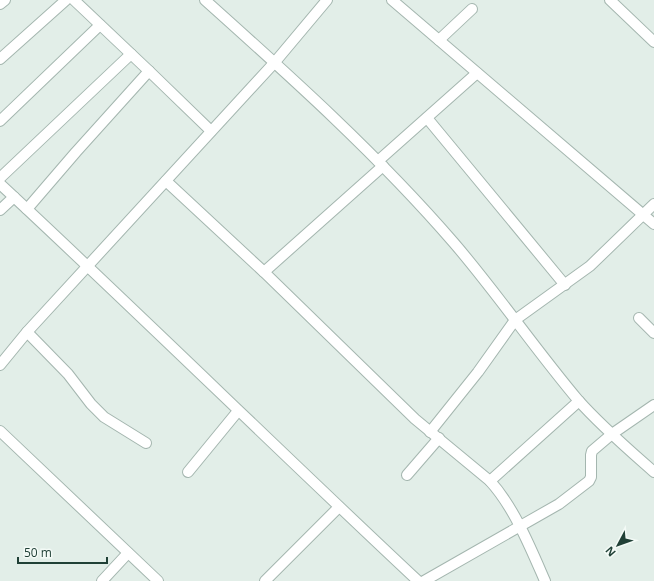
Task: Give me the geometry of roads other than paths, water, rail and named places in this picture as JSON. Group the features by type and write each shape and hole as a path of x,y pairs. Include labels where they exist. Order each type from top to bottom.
{"street":[{"path":"0,4 4,0"},
{"path":"0,59 66,0"},
{"path":"74,0 211,131"},
{"path":"205,0 275,62 380,163 454,243 579,401 612,434 654,472"},
{"path":"0,365 27,332 275,62 326,0"},
{"path":"392,0 654,224"},
{"path":"616,2 654,42"},
{"path":"439,40 472,9"},
{"path":"0,121 100,25"},
{"path":"0,178 131,54"},
{"path":"27,209 149,71"},
{"path":"264,272 427,118 477,73"},
{"path":"427,118 565,284"},
{"path":"166,180 264,272 414,419 439,438 497,488 520,526 545,581"},
{"path":"0,184 418,581"},
{"path":"0,210 14,197"},
{"path":"430,432 478,372 515,320 590,266 654,204"},
{"path":"639,318 654,333"},
{"path":"27,332 68,374 91,404 104,417 146,443"},
{"path":"490,481 579,401"},
{"path":"424,581 559,504 591,478 592,451 612,434 654,405"},
{"path":"188,472 238,411"},
{"path":"0,431 158,581"},
{"path":"407,475 439,438"},
{"path":"265,581 339,507"},
{"path":"102,581 128,553"}]}
